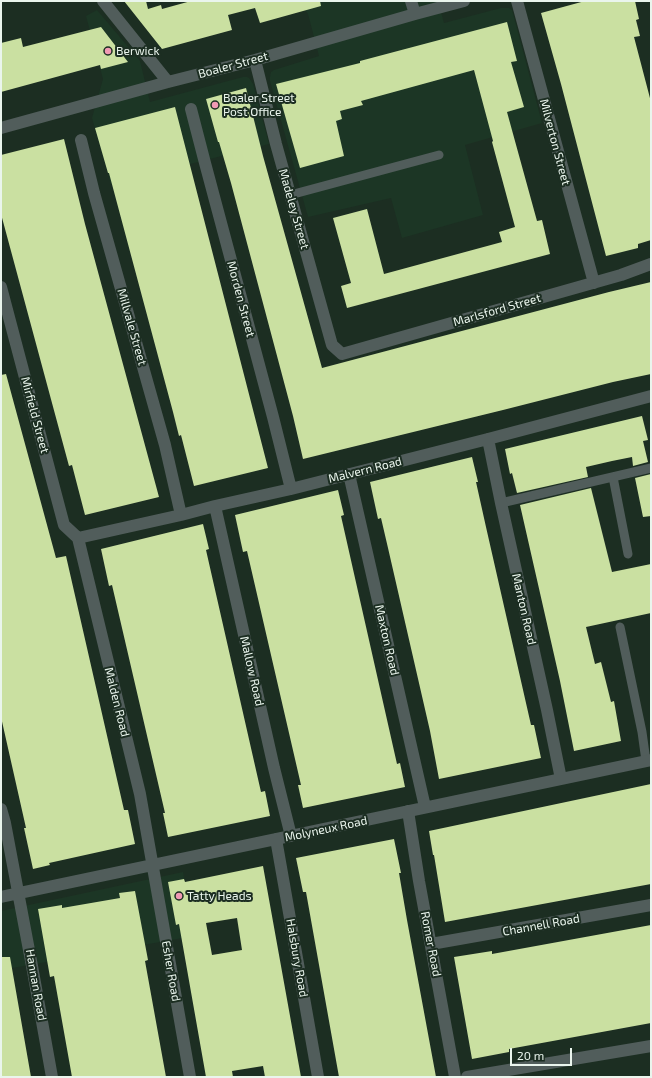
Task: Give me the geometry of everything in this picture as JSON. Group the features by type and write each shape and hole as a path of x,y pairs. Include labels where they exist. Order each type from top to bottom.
{"street":[{"path":"103,1 168,82"},
{"path":"411,1 415,14"},
{"name":"Boaler Street","path":"1,128 168,82 255,60 464,1"},
{"name":"Milverton Street","path":"517,1 594,283"},
{"name":"Madeley Street","path":"255,60 276,144 332,345 342,354"},
{"name":"Morden Street","path":"192,109 204,163 292,488"},
{"name":"Millvale Street","path":"81,140 96,201 165,445 181,515"},
{"name":"Marlsford Street","path":"342,354 594,283 651,264"},
{"name":"Mirfield Street","path":"1,287 64,525 78,538"},
{"name":"Malvern Road","path":"78,538 181,515 349,474 651,396"},
{"name":"Manton Road","path":"488,439 561,779"},
{"name":"Maxton Road","path":"349,474 425,807"},
{"name":"Mallow Road","path":"215,506 272,760 291,836"},
{"name":"Malden Road","path":"78,538 140,794 152,866"},
{"name":"Molyneux Road","path":"1,897 649,760"},
{"name":"Hannan Road","path":"1,809 52,1077"},
{"name":"Romer Road","path":"408,811 418,881 455,1077"},
{"name":"Halsbury Road","path":"276,839 318,1077"},
{"name":"Esher Road","path":"152,866 190,1077"},
{"name":"Channell Road","path":"431,944 651,905"},
{"path":"467,1077 651,1046"}],"lane":[{"path":"290,195 439,155"},
{"path":"501,503 651,468"},
{"path":"613,477 628,554"},
{"path":"620,627 649,760"}],"shaded area":[{"path":"298,1 438,1 444,23 501,8 509,8 512,10 542,123 465,145 483,215 402,238 391,198 308,217 270,81 271,72 274,70 319,56 308,14"},
{"path":"97,10 140,61 150,102 247,77 253,84 269,144 111,184 92,118 103,79 86,16"},
{"path":"183,872 194,936 1,970 1,911"}],"building":[{"path":"124,1 146,1 148,9 161,5 162,9 191,1 320,1 321,6 260,23 255,8 228,15 232,30 162,49"},
{"path":"585,1 635,1 639,19 636,20 640,36 634,37 651,102 651,240 638,244 638,248 606,256 541,13"},
{"path":"507,22 517,61 511,62 524,107 507,112 537,221 542,220 550,254 347,308 341,286 351,283 333,218 367,209 384,274 502,242 499,232 515,227 474,70 361,101 363,105 340,111 342,119 336,121 344,156 300,168 276,84 360,63 360,61"},
{"path":"101,27 128,62 101,69 100,65 1,92 1,43 21,38 23,47"},
{"path":"246,88 263,156 322,368 651,282 651,374 613,382 303,459 231,183 206,99"},
{"path":"175,107 268,468 194,486 181,435 179,436 109,173 95,128"},
{"path":"64,139 85,224 159,497 85,515 72,465 69,466 1,214 1,155"},
{"path":"6,374 56,558 66,556 124,810 128,810 135,844 49,863 50,865 33,869 24,828 26,828 1,717 1,375"},
{"path":"642,416 648,440 643,441 648,462 633,466 632,457 586,467 588,477 517,493 512,473 510,474 505,449"},
{"path":"472,457 478,482 476,482 531,725 534,725 541,758 439,779 430,731 388,548 381,518 378,519 370,482"},
{"path":"651,474 651,516 643,517 635,478"},
{"path":"591,488 612,572 651,564 651,613 586,627 595,664 601,662 611,702 614,701 621,741 574,751 560,681 520,505"},
{"path":"338,490 344,515 341,516 397,764 400,763 405,787 303,808 298,785 301,785 247,551 243,552 235,515"},
{"path":"203,524 209,549 206,550 261,792 265,791 270,816 168,837 163,813 165,813 112,585 109,586 101,549"},
{"path":"651,784 651,884 445,922 429,831"},
{"path":"394,839 401,873 399,873 407,920 436,1077 339,1077 306,892 303,892 296,858"},
{"path":"263,866 301,1077 265,1077 263,1066 232,1071 233,1077 206,1077 179,924 176,925 168,882 184,879 185,882","holes":["237,918 242,950 212,955 206,923"]},
{"path":"135,891 148,960 145,961 166,1077 72,1077 54,976 50,977 38,909 62,905 62,908 120,898 119,893"},
{"path":"651,925 651,1023 509,1049 509,1052 472,1059 454,957 492,951 492,954"},
{"path":"1,957 10,957 31,1077 1,1077"}],"place":[{"name":"Berwick","path":"108,51"},
{"name":"Boaler Street Post Office","path":"215,105"},
{"name":"Tatty Heads","path":"179,896"}]}
